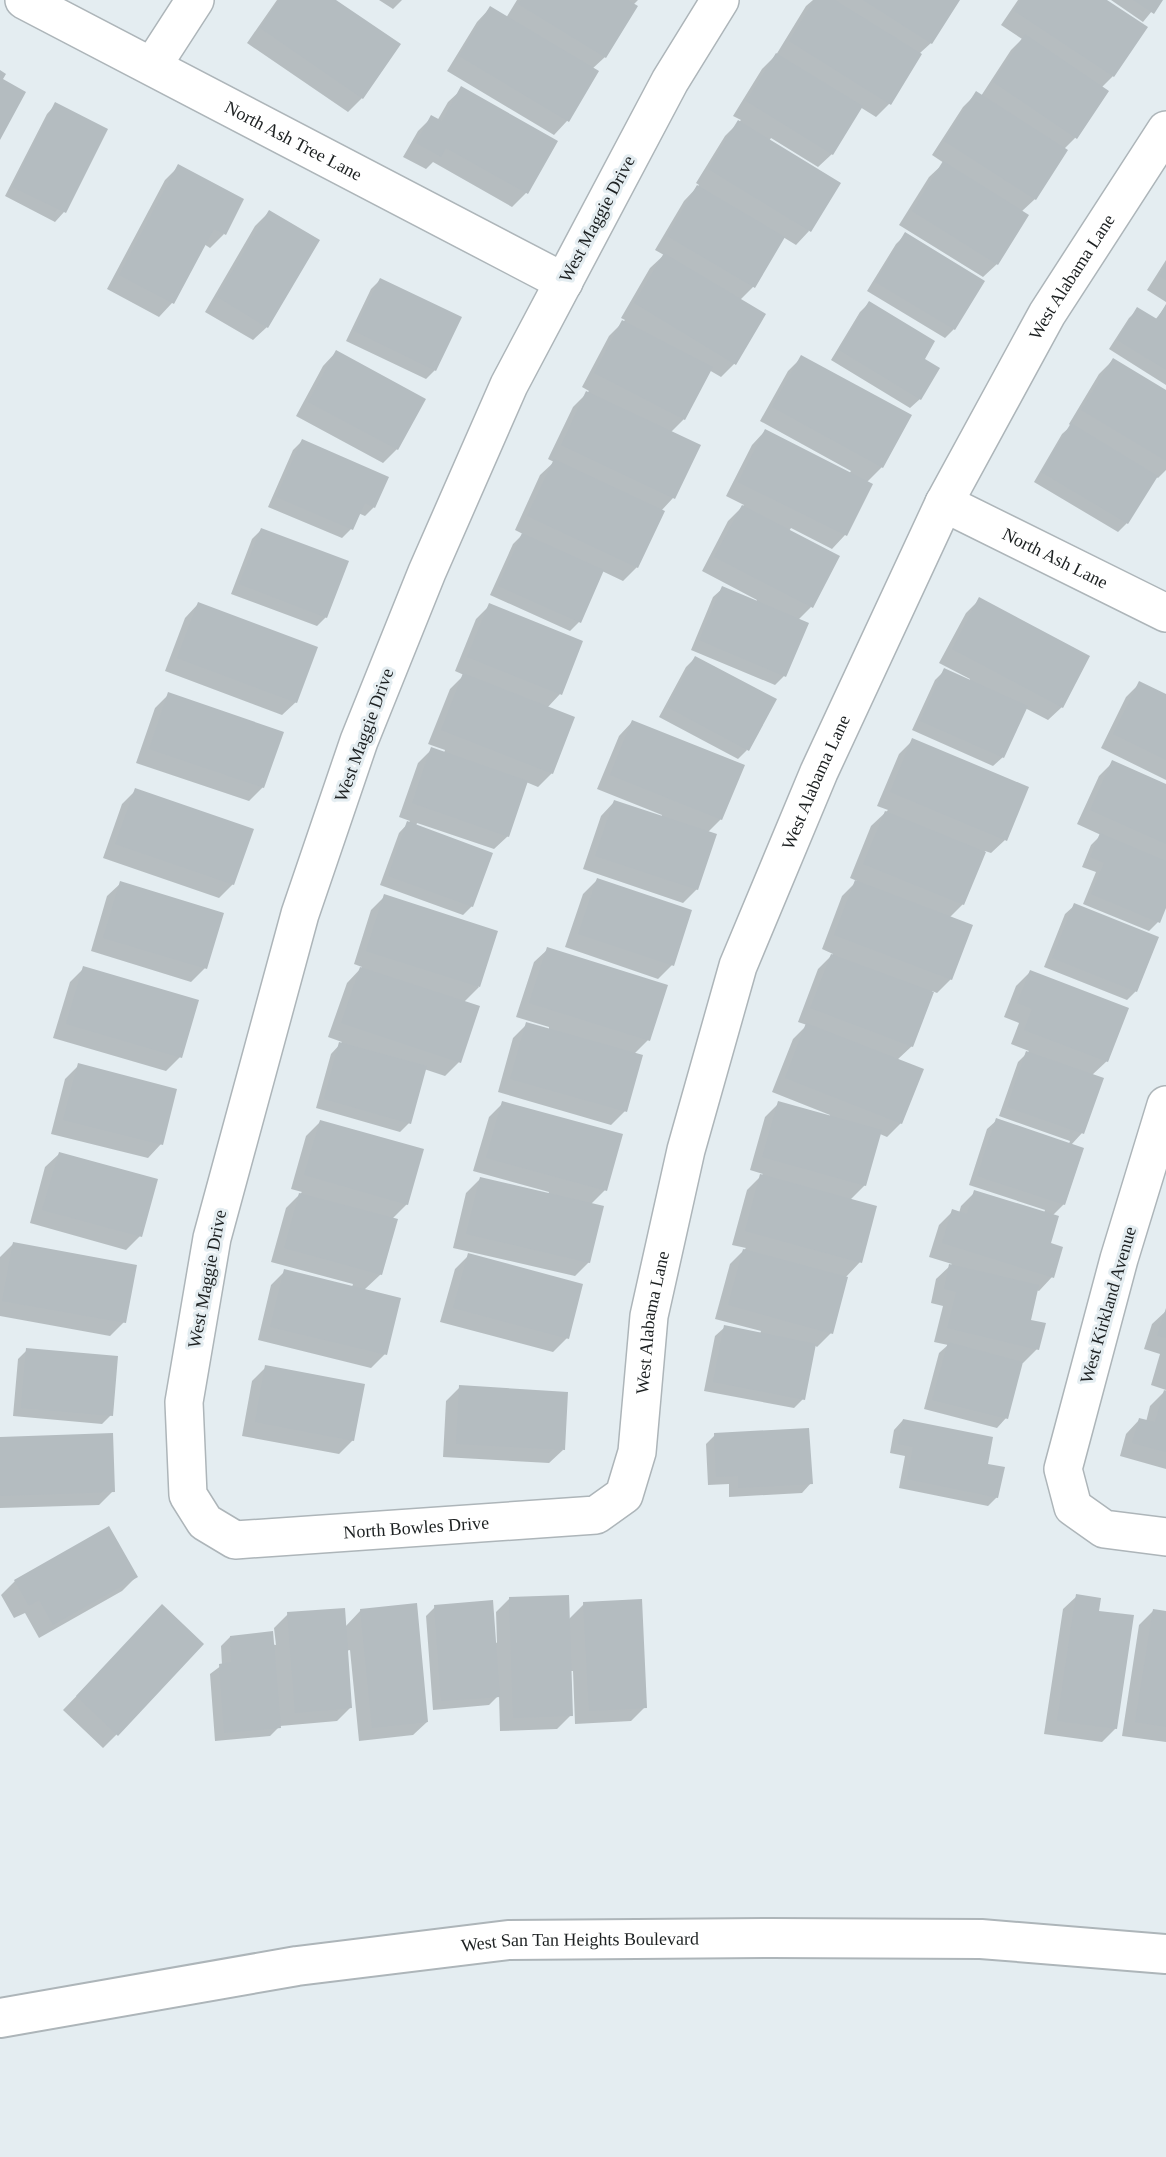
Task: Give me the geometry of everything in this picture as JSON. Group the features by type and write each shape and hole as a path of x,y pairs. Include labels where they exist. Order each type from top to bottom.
{"street":[{"name":"North Ash Tree Lane","path":"24,0 564,282"},
{"path":"153,65 195,0"},
{"name":"West Maggie Drive","path":"205,1522 188,1495 184,1402 212,1238 296,928 359,741 427,572 509,385 670,81 720,0"},
{"name":"West Alabama Lane","path":"624,1495 637,1452 649,1315 685,1150 738,966 819,772 944,503 1047,314 1166,130"},
{"name":"North Ash Lane","path":"944,503 1166,612"},
{"name":"West Kirkland Avenue","path":"1166,1105 1119,1259 1063,1469 1073,1507 1104,1529 1166,1537"},
{"name":"North Bowles Drive","path":"205,1522 235,1540 596,1515 624,1495"},
{"name":"West San Tan Heights Boulevard","path":"0,2018 297,1966 508,1940 981,1939 1166,1955"}],"building":[{"path":"279,0 336,0 401,44 363,99 260,28"},
{"path":"521,0 628,0 638,6 606,58 518,4"},
{"path":"814,0 835,0 922,54 891,105 789,41"},
{"path":"863,0 960,0 932,44"},
{"path":"1021,0 1107,0 1148,27 1114,77 1014,11"},
{"path":"1133,0 1163,0 1154,14"},
{"path":"490,6 599,71 569,122 459,56"},
{"path":"1025,34 1109,91 1077,139 993,82"},
{"path":"776,53 863,106 833,155 746,101"},
{"path":"0,70 6,74 3,79 26,92 0,140"},
{"path":"461,86 558,141 528,194 446,148 441,157 416,143 431,115 442,121"},
{"path":"976,91 1068,150 1036,200 944,141"},
{"path":"55,102 108,129 66,213 12,187"},
{"path":"738,120 841,183 811,232 708,169"},
{"path":"943,161 1029,215 998,265 912,211"},
{"path":"178,164 244,199 226,235 214,229 174,304 119,275"},
{"path":"697,185 785,237 755,288 667,236"},
{"path":"269,210 320,240 268,328 217,297"},
{"path":"905,232 985,281 955,330 875,282"},
{"path":"664,253 766,314 736,365 634,303"},
{"path":"1166,265 1166,280 1159,276"},
{"path":"380,278 462,317 436,371 354,331"},
{"path":"869,301 935,341 925,359 940,368 921,400 839,350"},
{"path":"1166,304 1166,370 1117,340 1137,307 1157,319"},
{"path":"622,320 713,367 685,420 594,373"},
{"path":"336,350 426,399 398,450 308,402"},
{"path":"801,355 912,415 883,468 772,407"},
{"path":"1113,358 1166,390 1166,461 1081,410"},
{"path":"586,391 701,445 675,499 561,445"},
{"path":"1071,423 1158,476 1128,524 1041,472"},
{"path":"765,429 873,484 847,536 738,482"},
{"path":"302,439 389,477 375,508 365,503 353,530 276,497"},
{"path":"554,459 665,511 638,568 527,516"},
{"path":"742,505 840,556 813,608 714,557"},
{"path":"261,528 349,561 327,618 239,584"},
{"path":"522,533 604,570 581,623 498,586"},
{"path":"722,586 809,623 786,677 699,640"},
{"path":"979,597 1090,656 1063,708 952,649"},
{"path":"198,602 318,647 297,703 177,658"},
{"path":"489,603 583,641 562,695 467,657"},
{"path":"695,656 777,699 749,751 667,707"},
{"path":"944,668 1028,706 1004,758 920,721"},
{"path":"463,673 575,717 553,774 441,730"},
{"path":"1139,681 1166,694 1166,760 1113,734"},
{"path":"168,692 284,732 264,788 149,749"},
{"path":"632,720 745,765 722,820 610,775"},
{"path":"912,738 1029,787 1007,841 890,792"},
{"path":"431,747 528,781 509,837 412,803"},
{"path":"1112,760 1166,784 1166,844 1090,810"},
{"path":"135,788 254,829 234,885 115,844"},
{"path":"614,800 717,834 698,890 595,856"},
{"path":"885,811 986,852 964,905 863,864"},
{"path":"407,821 493,853 473,907 388,876"},
{"path":"1100,833 1166,861 1166,908 1160,923 1091,894 1104,863 1090,857"},
{"path":"597,878 692,910 674,966 578,934"},
{"path":"855,880 973,925 952,980 834,935"},
{"path":"120,881 224,913 207,969 103,938"},
{"path":"384,894 498,931 480,987 366,951"},
{"path":"1074,903 1159,937 1137,992 1052,958"},
{"path":"547,947 668,985 650,1041 529,1003"},
{"path":"831,954 934,992 913,1047 810,1008"},
{"path":"83,966 199,1000 182,1058 66,1024"},
{"path":"360,967 480,1006 461,1063 341,1023"},
{"path":"1030,970 1129,1008 1108,1062 1024,1030 1032,1009 1017,1003"},
{"path":"526,1022 643,1055 627,1112 510,1079"},
{"path":"806,1023 924,1069 902,1124 785,1078"},
{"path":"339,1042 427,1066 411,1124 324,1099"},
{"path":"1026,1051 1104,1078 1084,1134 1007,1107"},
{"path":"78,1063 177,1089 163,1145 63,1120"},
{"path":"502,1101 623,1134 607,1191 486,1158"},
{"path":"778,1101 882,1130 866,1186 762,1157"},
{"path":"996,1118 1084,1148 1065,1205 977,1176"},
{"path":"320,1120 424,1149 408,1205 304,1175"},
{"path":"59,1152 158,1179 142,1237 42,1210"},
{"path":"760,1174 877,1206 862,1263 745,1231"},
{"path":"480,1177 604,1206 590,1263 466,1234"},
{"path":"974,1190 1059,1216 1051,1243 1063,1247 1054,1278 942,1243 952,1209 967,1214"},
{"path":"299,1193 398,1219 382,1275 284,1248"},
{"path":"13,1242 137,1265 126,1323 2,1301"},
{"path":"743,1249 848,1277 833,1334 728,1305"},
{"path":"468,1253 583,1284 569,1339 453,1308"},
{"path":"949,1264 1039,1285 1031,1320 1046,1323 1039,1350 947,1328 956,1292 944,1289"},
{"path":"284,1269 401,1298 387,1355 270,1327"},
{"path":"1166,1308 1166,1338 1157,1336"},
{"path":"724,1325 816,1344 805,1400 713,1382"},
{"path":"948,1342 1023,1362 1008,1419 932,1400"},
{"path":"26,1348 118,1356 113,1416 21,1408"},
{"path":"265,1365 365,1384 354,1441 255,1422"},
{"path":"459,1385 568,1392 565,1450 456,1444"},
{"path":"1164,1390 1166,1452 1132,1443 1139,1418 1155,1422"},
{"path":"903,1419 993,1437 988,1464 1005,1467 998,1498 907,1479 913,1447 898,1444"},
{"path":"809,1428 813,1484 738,1488 738,1476 716,1477 714,1433"},
{"path":"113,1433 115,1492 0,1496 0,1437"},
{"path":"109,1526 138,1577 53,1625 39,1600 29,1606 14,1580"},
{"path":"1076,1594 1101,1598 1099,1611 1134,1615 1117,1729 1057,1721"},
{"path":"569,1595 573,1716 513,1718 509,1597"},
{"path":"642,1599 647,1708 589,1711 583,1602"},
{"path":"493,1600 500,1697 441,1701 434,1605"},
{"path":"417,1603 428,1722 372,1728 360,1609"},
{"path":"162,1604 204,1644 118,1736 76,1696"},
{"path":"345,1608 352,1708 295,1713 287,1612"},
{"path":"1153,1609 1166,1611 1166,1727 1135,1722"},
{"path":"273,1631 281,1728 224,1733 219,1664 231,1662 230,1636"}]}
